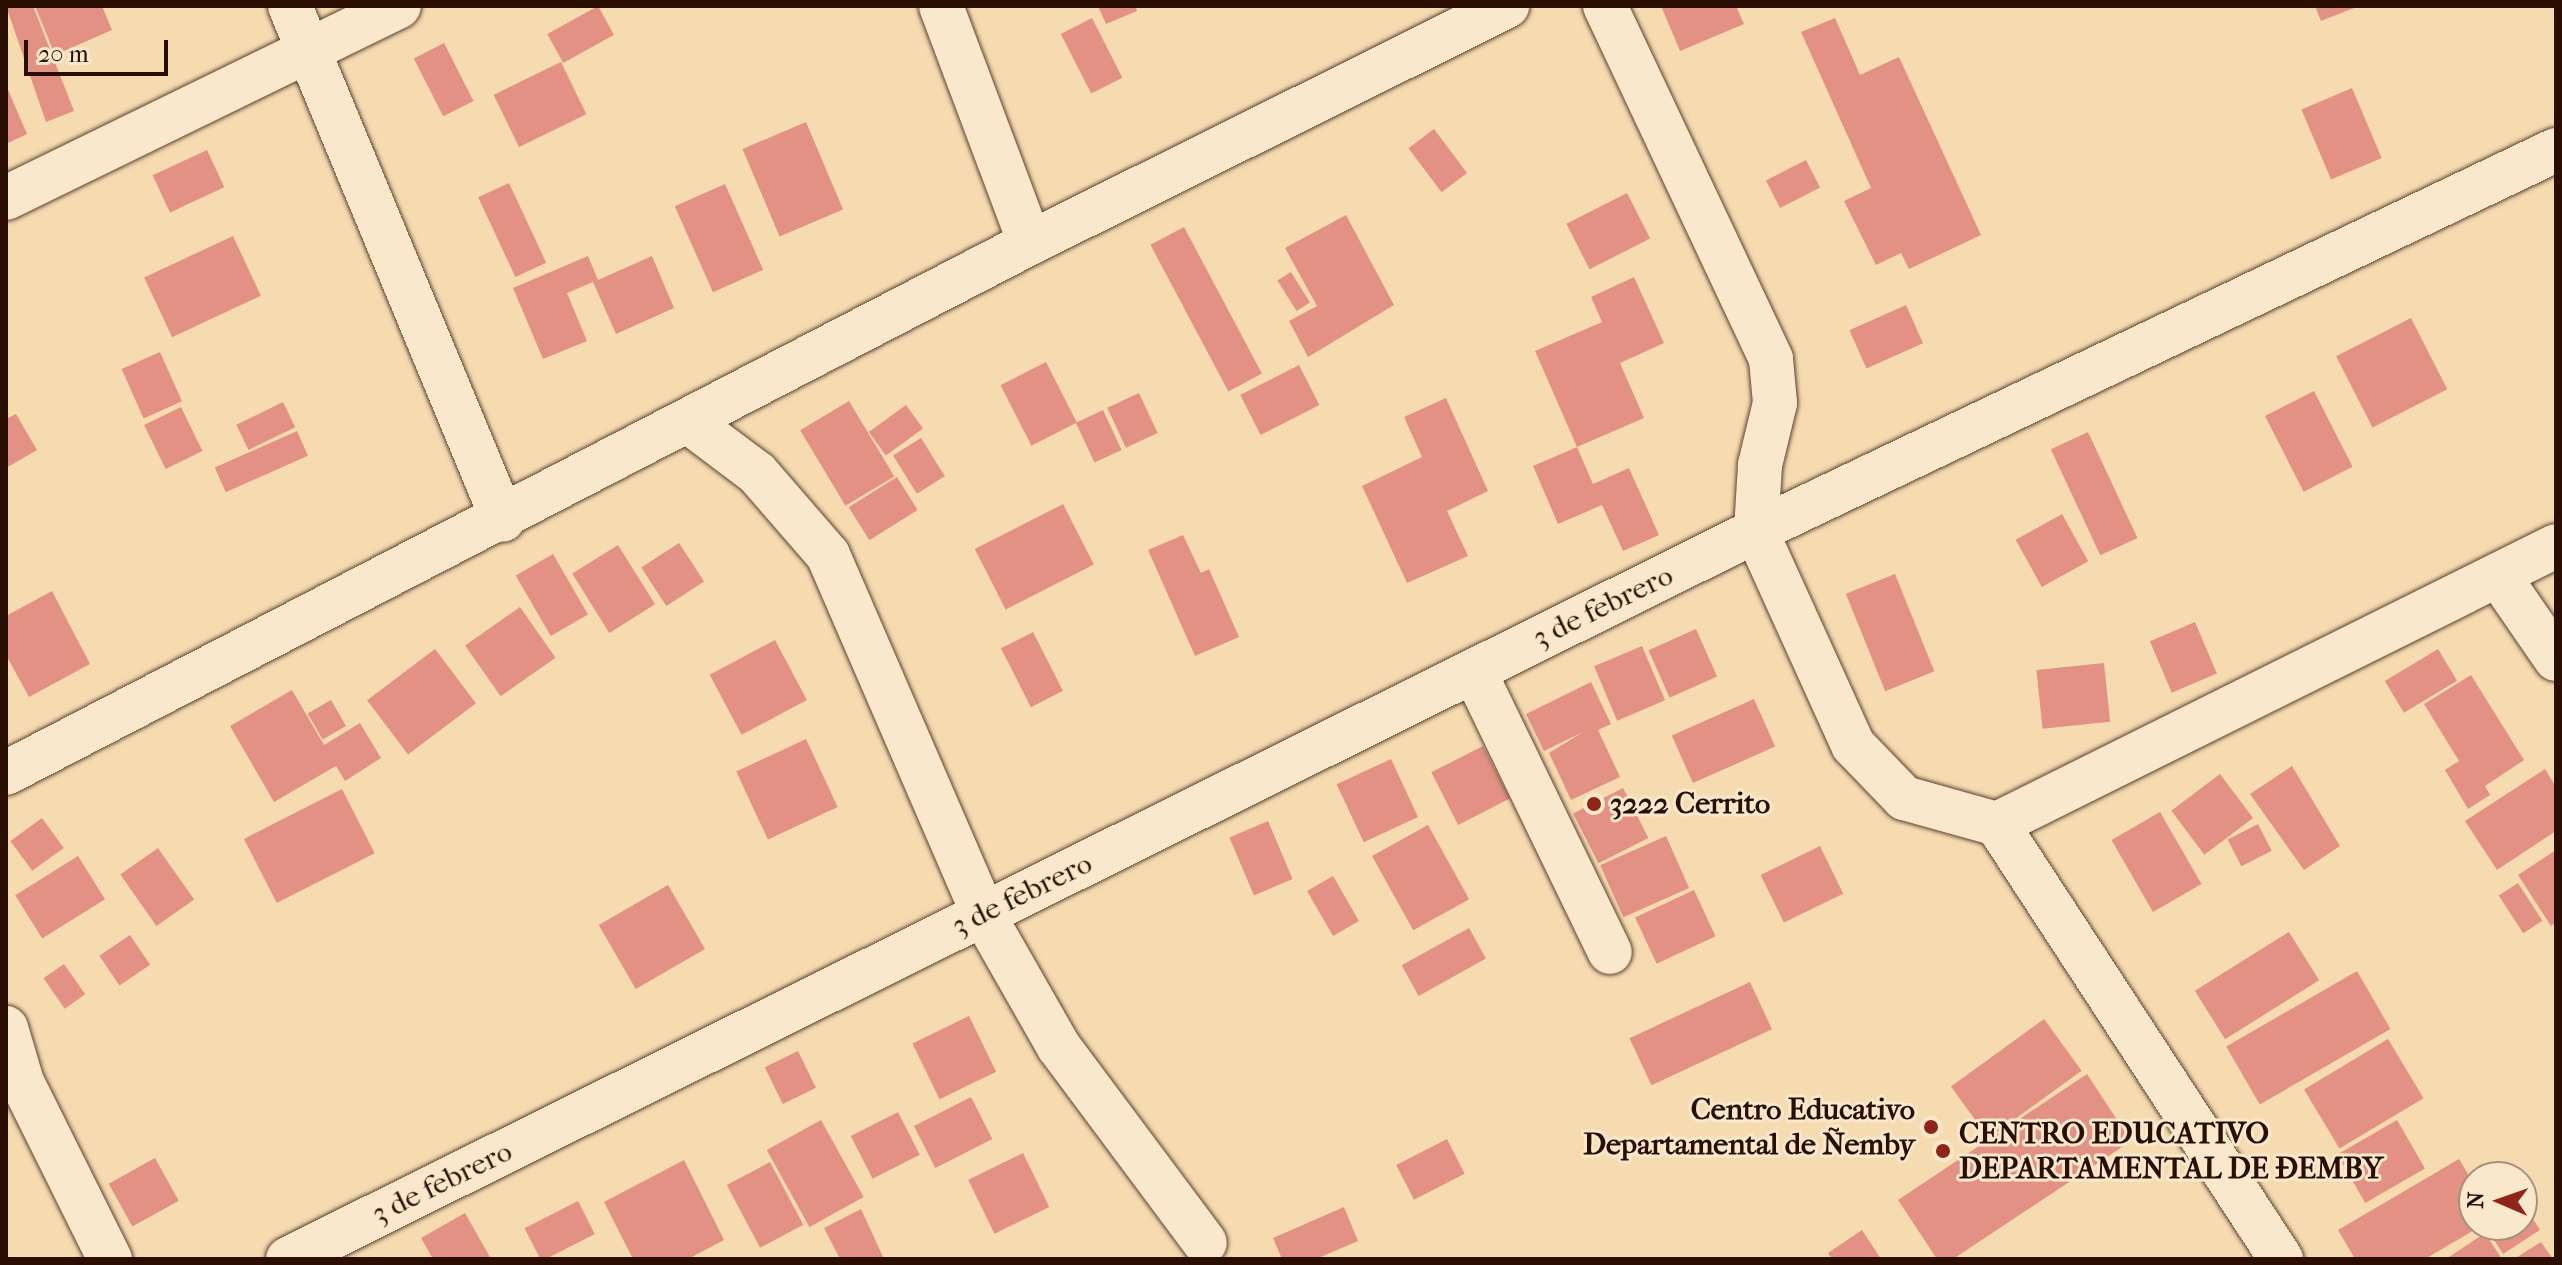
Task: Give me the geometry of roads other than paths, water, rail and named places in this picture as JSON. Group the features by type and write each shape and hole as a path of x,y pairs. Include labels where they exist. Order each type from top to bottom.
{"street":[{"path":"290,6 503,520"},
{"path":"6,198 399,6"},
{"path":"941,6 1030,243"},
{"path":"6,773 503,520 1030,243 1507,6"},
{"path":"1605,6 1771,359 1775,403 1760,465 1756,531 1853,745 1904,798 1997,824 2281,1259"},
{"name":"3 de febrero","path":"288,1259 1756,531 2556,150"},
{"path":"689,422 757,473 828,555 983,914 1059,1047 1205,1243"},
{"path":"1997,824 2556,546"},
{"path":"2498,575 2556,659"},
{"path":"1474,671 1610,952"},
{"path":"6,1028 22,1082 110,1259"}],"place":[{"name":"3222 Cerrito","path":"1594,804"},
{"name":"Centro Educativo Departamental de Ñemby","path":"1931,1127"},
{"name":"CENTRO EDUCATIVO DEPARTAMENTAL DE ÐEMBY","path":"1943,1151"}]}
